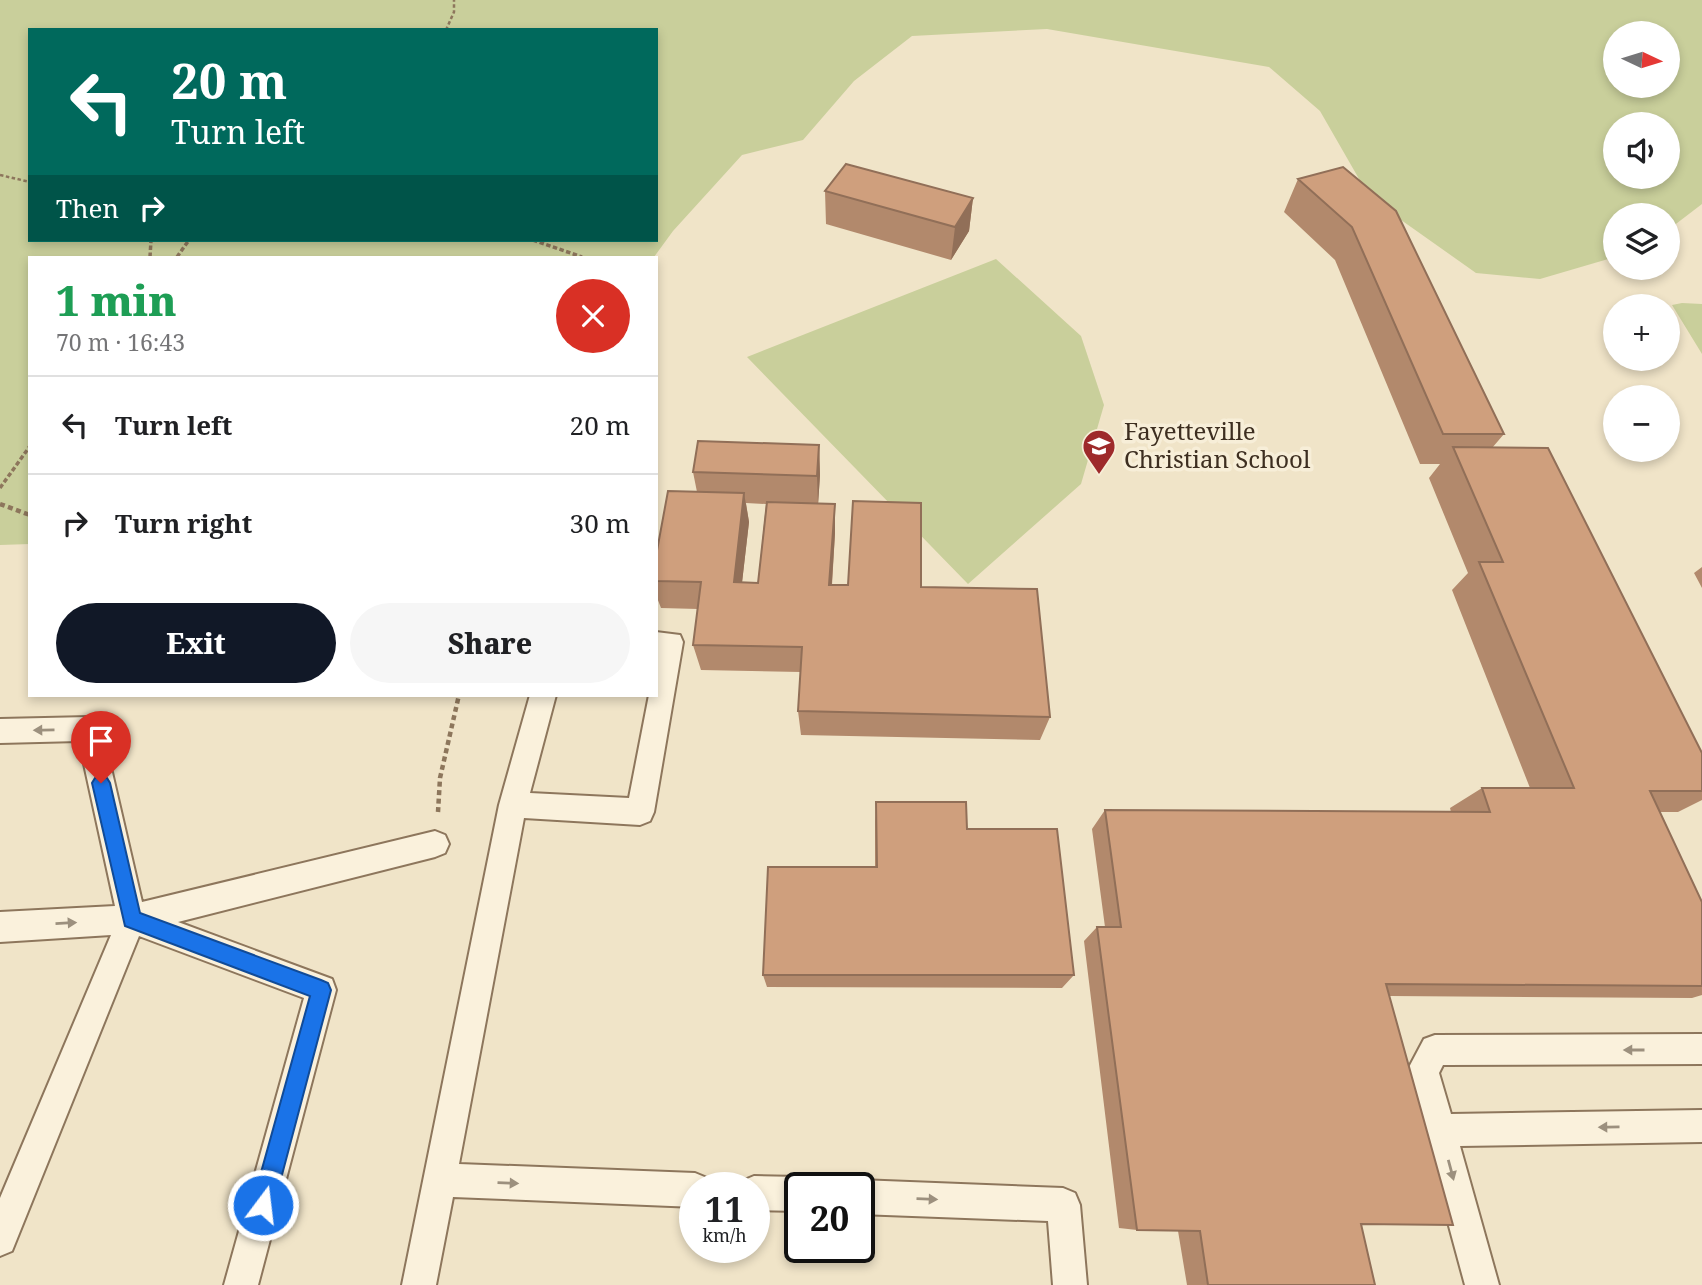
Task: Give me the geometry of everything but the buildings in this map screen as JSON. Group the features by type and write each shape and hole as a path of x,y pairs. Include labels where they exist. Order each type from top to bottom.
{"lane":[{"path":"513,804 639,812 671,642 658,642"},
{"path":"419,1285 513,804 542,697"},
{"path":"0,731 89,729 132,919 0,1239"},
{"path":"0,927 132,919 435,844"},
{"path":"132,919 321,990 241,1285"},
{"path":"1482,1285 1423,1071 1435,1050 1702,1049"},
{"path":"1440,1130 1702,1126"},
{"path":"440,1180 679,1189"},
{"path":"875,1198 1063,1205 1070,1285"}],"path":[{"path":"447,28 454,12 454,0"},
{"path":"0,175 28,182"},
{"path":"539,242 579,256"},
{"path":"0,488 28,449"},
{"path":"0,504 28,514"},
{"path":"435,844 440,778 459,697"}],"green space":[{"path":"0,0 1702,0 1702,204 1680,221 1680,203 1603,203 1603,261 1540,279 1476,273 1370,198 1320,111 1269,67 1047,29 912,36 854,81 803,140 742,155 673,231 655,256 28,256 28,544 0,545"},
{"path":"996,259 1081,336 1104,405 1081,484 968,584 747,357"},
{"path":"1680,303 1702,304 1702,354 1680,318"}],"place":[{"name":"Fayetteville Christian School","path":"1099,476"}],"route":[{"path":"101,783 132,919 321,990 263,1205"}]}
